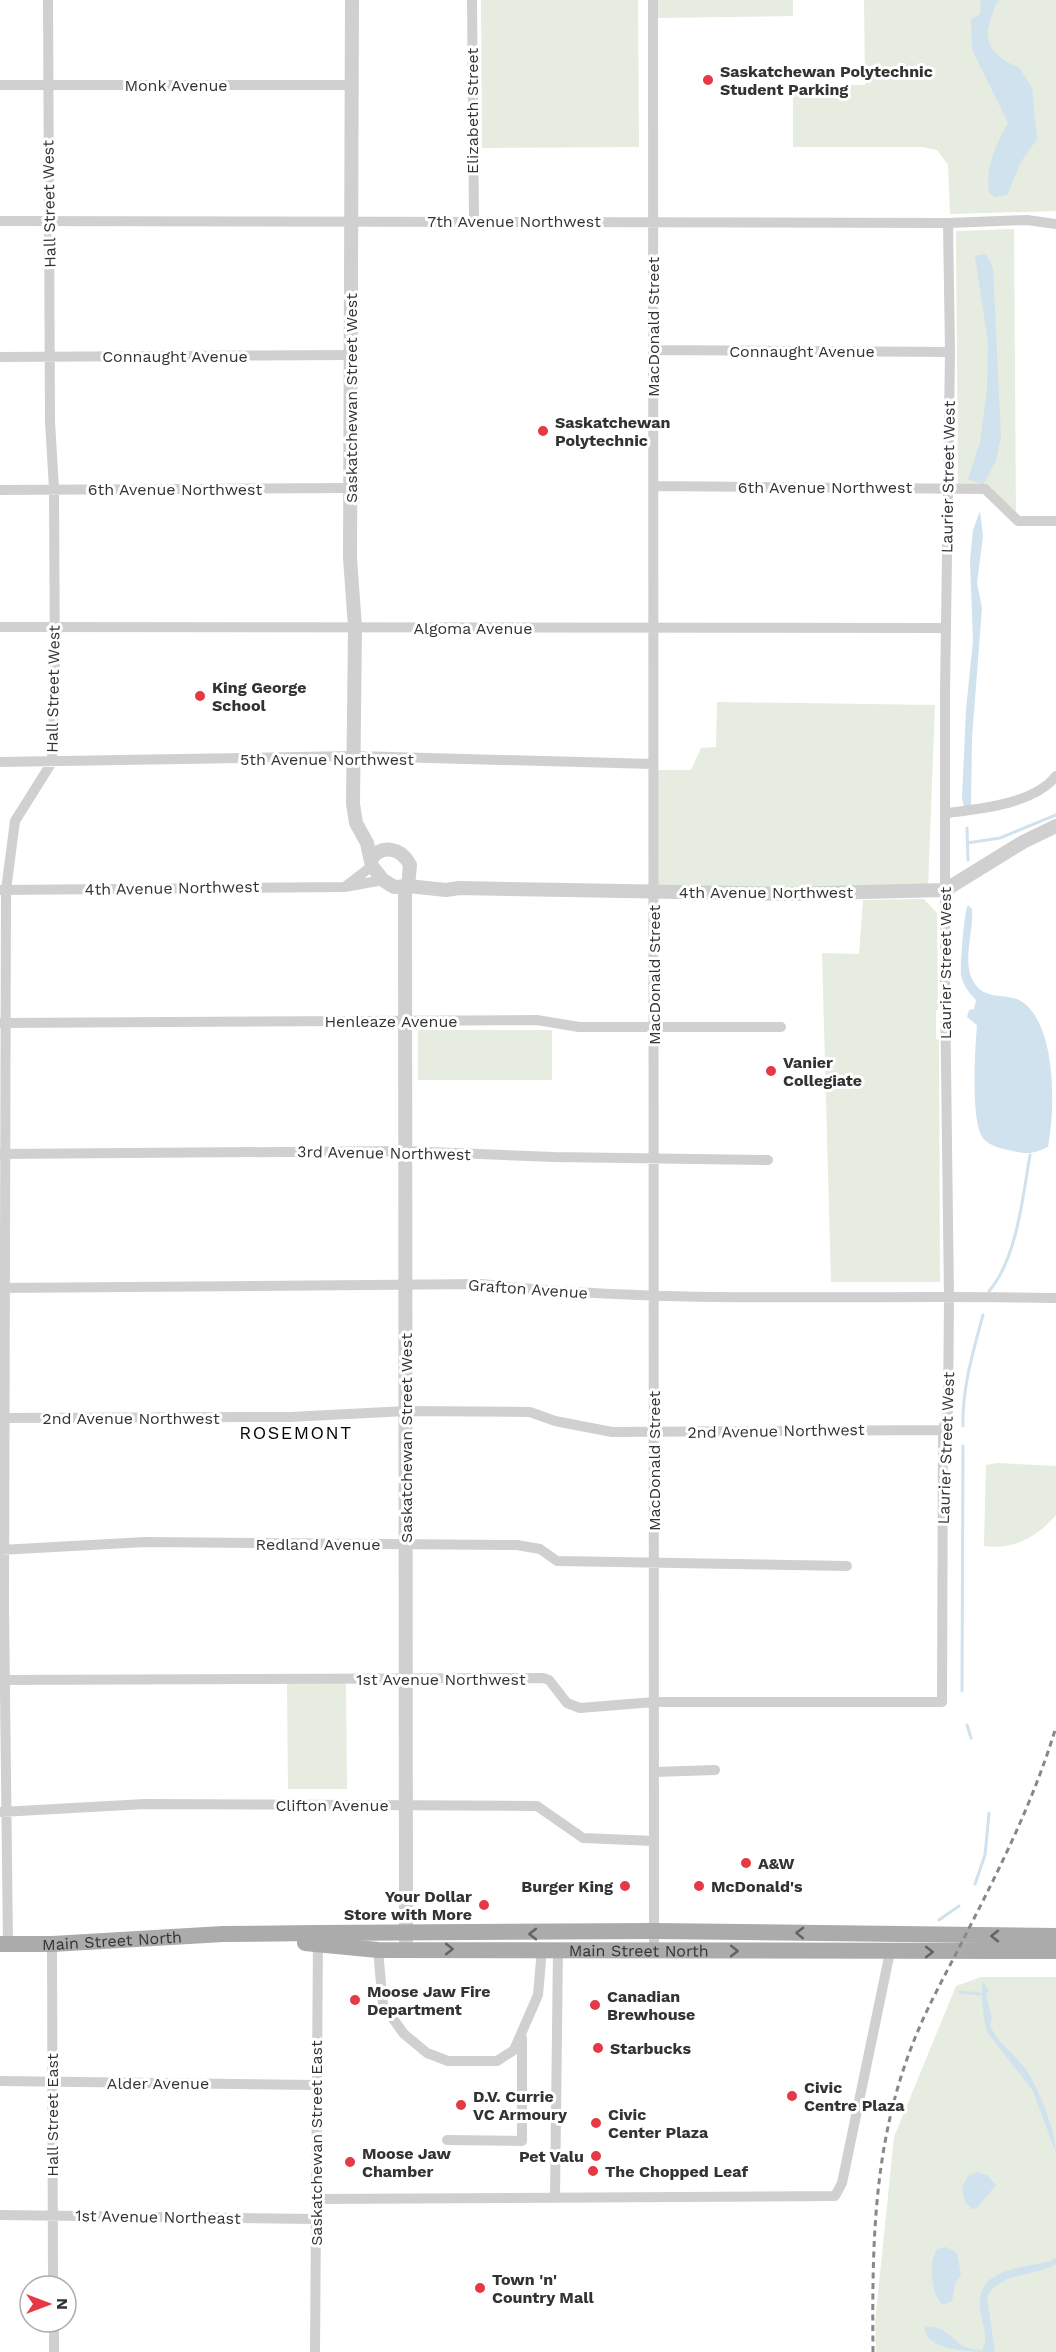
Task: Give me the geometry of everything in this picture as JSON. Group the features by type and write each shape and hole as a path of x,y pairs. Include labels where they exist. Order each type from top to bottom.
{"main road":[{"name":"Main Street North","path":"317,1939 378,1950 406,1941 654,1931 1056,1936"},
{"name":"Main Street North","path":"4,1944 52,1944 223,1934 550,1948 890,1952 1056,1951"}],"street":[{"name":"Hall Street West","path":"4,1944 3,890 15,821 52,762 55,628 50,357 48,0"},
{"name":"Saskatchewan Street West","path":"352,0 350,558 355,627 356,822 372,862 400,883"},
{"name":"Elizabeth Street","path":"472,0 474,221"},
{"name":"MacDonald Street","path":"653,0 654,1950"},
{"name":"Monk Avenue","path":"0,85 351,86"},
{"name":"7th Avenue Northwest","path":"0,221 948,223 1027,220 1056,224"},
{"name":"Laurier Street West","path":"942,1702 943,1430 948,1411 949,1298 945,890 950,352 948,223"},
{"name":"Connaught Avenue","path":"653,350 950,352"},
{"name":"Connaught Avenue","path":"0,357 351,355"},
{"name":"6th Avenue Northwest","path":"653,486 985,489 1018,521 1056,521"},
{"name":"6th Avenue Northwest","path":"0,490 350,489"},
{"name":"Algoma Avenue","path":"0,627 946,628"},
{"name":"5th Avenue Northwest","path":"0,762 355,756 653,764"},
{"path":"947,813 1001,806 1050,784 1056,776"},
{"name":"Saskatchewan Street West","path":"355,797 363,823 387,849 394,850 406,858 400,883 406,927 406,1941"},
{"path":"945,890 1023,842 1056,826"},
{"path":"345,887 372,862 380,851 387,849"},
{"name":"4th Avenue Northwest","path":"3,890 345,887 424,881 444,883 459,888 654,892 785,894 945,890"},
{"name":"Henleaze Avenue","path":"2,1023 537,1020 579,1027 781,1027"},
{"name":"3rd Avenue Northwest","path":"3,1154 406,1151 654,1159 768,1160"},
{"name":"Grafton Avenue","path":"2,1288 482,1284 556,1292 654,1294 674,1297 1056,1298"},
{"name":"2nd Avenue Northwest","path":"3,1418 290,1417 406,1411 530,1412 555,1421 612,1432 943,1430"},
{"name":"Redland Avenue","path":"2,1550 145,1542 517,1545 540,1549 557,1562 847,1566"},
{"name":"1st Avenue Northwest","path":"2,1680 543,1678 549,1680 567,1703 580,1708 654,1702 942,1702"},
{"path":"654,1772 715,1770"},
{"name":"Clifton Avenue","path":"4,1812 145,1804 537,1806 584,1838 654,1841"},
{"name":"Saskatchewan Street East","path":"315,2352 317,1939"},
{"name":"Hall Street East","path":"52,1944 53,2274"},
{"path":"378,1950 383,2005 404,2034 427,2053 448,2061 497,2061 514,2050 522,2034 538,1995 550,1948"},
{"path":"550,1948 555,2197"},
{"path":"316,2199 835,2196 842,2183 890,1952"},
{"path":"447,2140 522,2141 522,2034"},
{"name":"Alder Avenue","path":"0,2081 52,2084 316,2085"},
{"name":"1st Avenue Northeast","path":"0,2215 316,2219"},
{"path":"54,2334 54,2352"}],"shaded area":[{"path":"481,0 638,0 639,147 482,148"},
{"path":"657,0 793,0 793,16 657,18"},
{"path":"864,0 1056,0 1056,211 950,214 948,165 937,150 922,147 793,147 793,85 865,85"},
{"path":"1014,229 1016,522 984,493 958,486 956,231"},
{"path":"717,702 935,705 928,888 657,888 657,770 691,770 701,748 716,747"},
{"path":"924,899 937,913 936,1039 939,1040 940,1282 831,1282 822,953 859,954 863,900"},
{"path":"418,1030 552,1030 552,1080 418,1080"},
{"path":"997,1463 1056,1466 1056,1515 1033,1536 1015,1544 995,1547 984,1546 986,1465"},
{"path":"287,1682 346,1682 347,1789 288,1789"},
{"path":"981,1977 1056,1977 1056,2352 876,2352 875,2323 894,2137 956,1986"}],"water":[{"path":"981,0 999,0 990,21 989,43 1000,57 1019,67 1032,88 1037,139 1021,162 1007,195 995,197 989,193 990,165 1008,123 972,49 971,19 980,14"},
{"path":"986,254 993,268 1001,436 996,461 983,485 968,479 980,442 987,389 988,343 975,256"},
{"path":"980,511 983,536 977,583 982,608 972,738 971,807 964,807 962,799 966,710 973,640 970,561 973,530"},
{"path":"968,905 972,909 972,917 968,965 973,981 982,991 1017,999 1030,1009 1046,1042 1052,1086 1051,1129 1048,1147 1037,1151 1028,1153 993,1146 983,1138 978,1125 974,1081 977,1025 967,1017 969,1010 974,1009 976,1000 967,989 961,975"},
{"path":"983,1982 989,1990 986,1994 992,2018 990,2025 1034,2083 1049,2120 1056,2153 1033,2091 987,2032 983,2007"},
{"path":"977,2172 987,2175 996,2185 977,2208 972,2209 965,2202 962,2188 968,2176"},
{"path":"946,2247 957,2253 961,2275 955,2284 952,2301 943,2305 933,2286 932,2262 937,2249"},
{"path":"1056,2257 1056,2264 1000,2283 987,2297 995,2352 953,2349 942,2346 927,2335 925,2327 937,2328 946,2332 963,2346 982,2351 985,2338 980,2300 983,2288 990,2279 1012,2269 1051,2261"}],"waterway":[{"path":"967,843 1000,838 1056,815"},
{"path":"967,828 968,860"},
{"path":"989,1291 999,1278 1012,1244 1030,1155"},
{"path":"963,1426 966,1384 983,1315"},
{"path":"962,1691 963,1446"},
{"path":"967,1725 971,1738"},
{"path":"975,1884 985,1855 989,1813"},
{"path":"939,1920 959,1906"},
{"path":"960,1992 980,1994"}],"railway":[{"path":"873,2352 873,2271 878,2193 883,2154 901,2077 926,2012 1015,1833 1056,1727"}],"place":[{"name":"Saskatchewan Polytechnic Student Parking","path":"708,80"},
{"name":"Saskatchewan Polytechnic","path":"543,431"},
{"name":"King George School","path":"200,696"},
{"name":"Vanier Collegiate","path":"771,1071"},
{"name":"A&W","path":"746,1863"},
{"name":"Burger King","path":"625,1886"},
{"name":"McDonald's","path":"699,1886"},
{"name":"Your Dollar Store with More","path":"484,1905"},
{"name":"Moose Jaw Fire Department","path":"355,2000"},
{"name":"Canadian Brewhouse","path":"595,2005"},
{"name":"Starbucks","path":"598,2048"},
{"name":"Civic Centre Plaza","path":"792,2096"},
{"name":"D.V. Currie VC Armoury","path":"461,2105"},
{"name":"Civic Center Plaza","path":"596,2123"},
{"name":"Pet Valu","path":"596,2156"},
{"name":"Moose Jaw Chamber","path":"350,2162"},
{"name":"The Chopped Leaf","path":"593,2171"},
{"name":"Town 'n' Country Mall","path":"480,2288"}],"district":[{"name":"ROSEMONT","path":"296,1432"}]}
